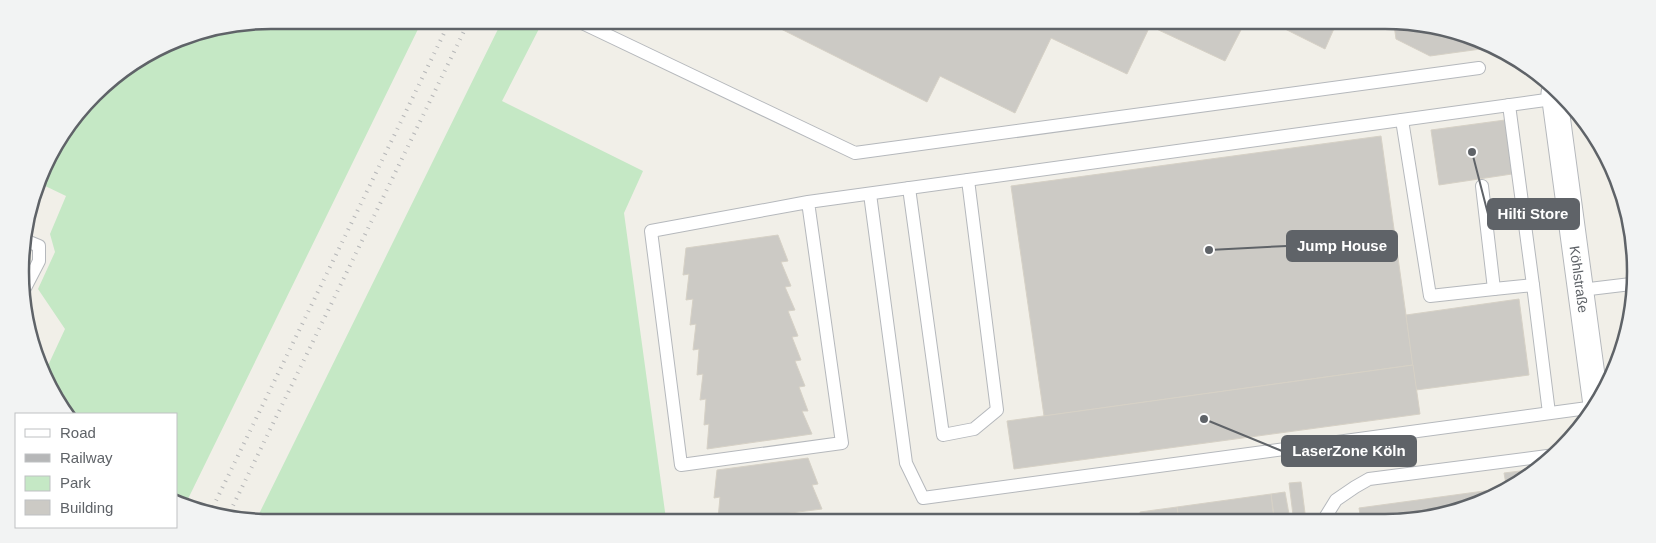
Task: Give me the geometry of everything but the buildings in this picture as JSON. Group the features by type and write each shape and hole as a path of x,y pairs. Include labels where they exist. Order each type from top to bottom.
{"street":[{"name":"Köhlstraße","path":"1558,102 1594,395"}],"lane":[{"path":"595,29 855,153 1479,68"},
{"path":"808,202 842,443 681,465 651,231 808,202 1509,105 1553,97"},
{"path":"1509,105 1550,412"},
{"path":"1402,120 1430,296 1533,285"},
{"path":"909,188 943,434 974,429 997,410 968,180"},
{"path":"1482,186 1494,289"},
{"path":"870,194 906,463 923,498 1585,407"},
{"path":"29,280 39,261 39,246 31,243"},
{"path":"1580,290 1627,284"},
{"path":"1327,514 1336,500 1369,480 1539,458"}],"green space":[{"path":"256,29 418,29 188,499 178,496 178,413 75,413 61,393 48,366 65,329 38,289 55,252 50,234 66,196 45,186 61,150 89,111 111,89 150,61 164,54 209,37"},
{"path":"498,29 539,29 502,101 643,171 624,213 665,514 259,514"}],"railway":[{"path":"213,507 446,29"},
{"path":"230,511 465,29"}],"place":[{"name":"Hilti Store","path":"1472,152"},
{"name":"Jump House","path":"1209,250"},
{"name":"LaserZone Köln","path":"1204,419"}]}
